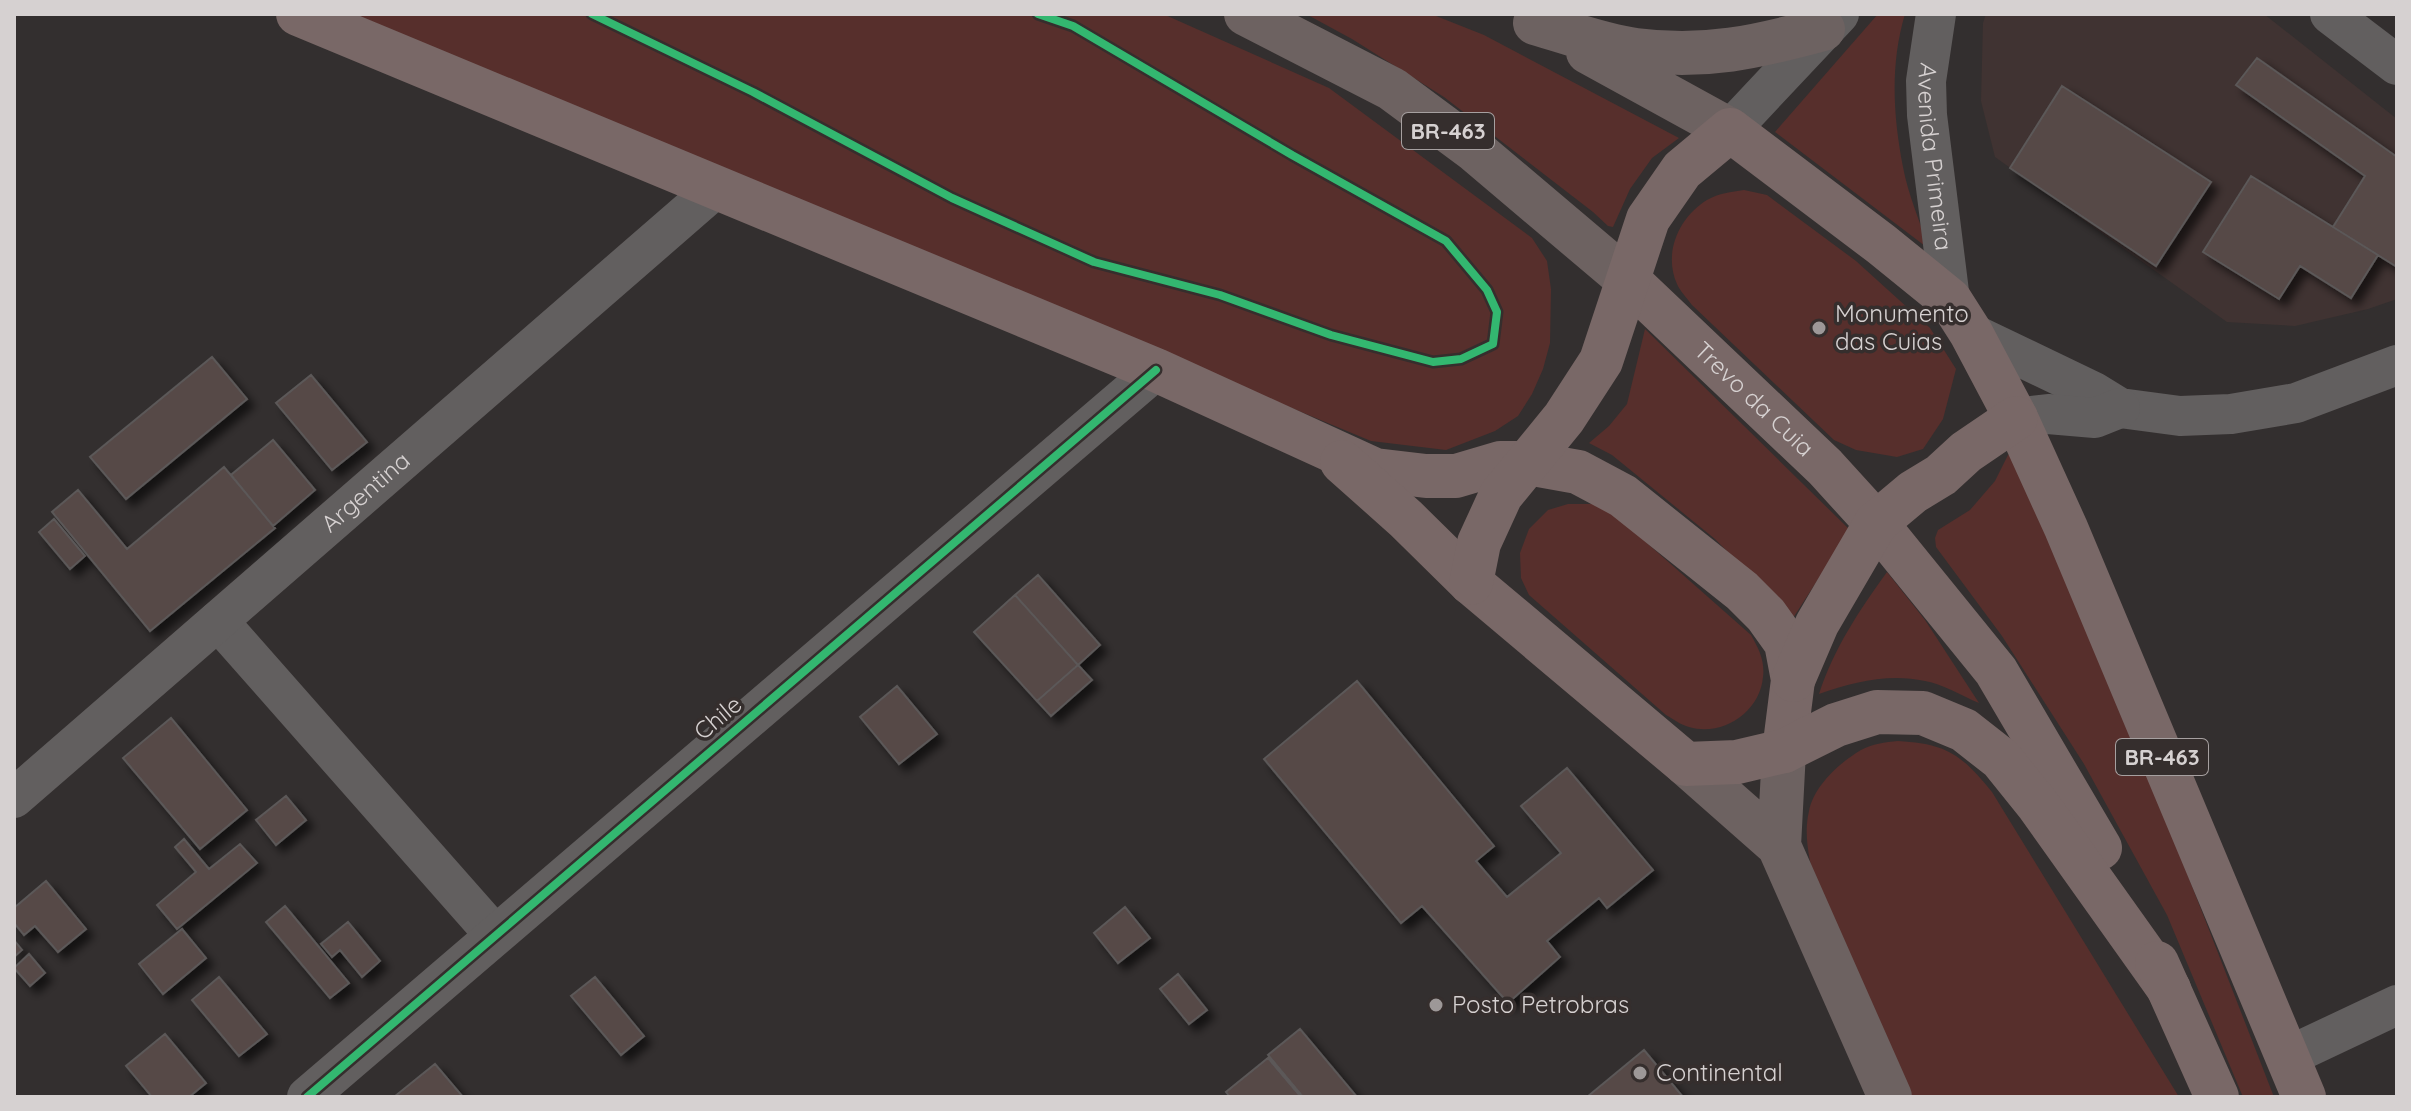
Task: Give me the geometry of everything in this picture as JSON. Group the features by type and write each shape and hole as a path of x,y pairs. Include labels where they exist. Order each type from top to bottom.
{"highway":[{"path":"298,14 1156,370 1375,470 1456,476 1500,463 1527,463 1578,472 1623,496 1742,591 1766,615 1786,643 1793,680"},
{"path":"1471,583 1479,543 1501,495 1564,418 1601,361 1648,219 1682,170 1730,130"},
{"name":"BR-463","path":"1730,130 1881,244 1961,317 2016,418 2073,543 2304,1097"},
{"name":"Trevo da Cuia","path":"1629,281 1825,467 1876,523"},
{"path":"1961,317 1976,389 1966,452"},
{"path":"1784,751 1793,680 1817,624 1876,523 1913,492 1941,475 1966,452 2016,418"},
{"path":"1328,450 1406,519 1471,583 1686,764 1737,762 1784,751 1836,725 1877,712 1923,713 1964,730 2001,759 2038,805 2169,989"},
{"path":"1825,467 1871,486 1913,492"},
{"name":"BR-463","path":"1876,523 1996,671 2102,852 2169,989 2217,1097"}],"main road":[{"name":"BR-463","path":"1246,14 1392,89 1473,149 1629,281"},
{"name":"BR-463","path":"1524,18 1730,130"},
{"path":"1524,18 1634,50 1691,54 1755,47 1831,21"},
{"path":"1779,846 1784,751"},
{"path":"1686,764 1779,846 1890,1097"}],"street":[{"name":"Avenida Primeira","path":"1936,14 1926,81 1927,115 1961,317"},
{"path":"2330,14 2381,40"},
{"path":"1730,130 1831,21"},
{"name":"Argentina","path":"14,798 716,188"},
{"path":"1961,317 2120,408 2180,416 2231,414 2296,403 2397,365"},
{"name":"Chile","path":"307,1097 1156,370"},
{"path":"2016,418 2048,414 2095,418 2120,408"},
{"path":"218,621 495,935"},
{"path":"2287,1057 2397,1005"}],"shaded area":[{"path":"345,14 1163,14 1329,88 1532,238 1547,261 1551,289 1550,343 1543,369 1518,416 1495,431 1446,450 1371,441"},
{"path":"1306,14 1431,14 1484,35 1679,138 1652,158 1630,189 1613,227 1608,226 1444,97"},
{"path":"1878,14 1905,14 1895,71 1897,129 1908,187 1929,249 1775,132"},
{"path":"1986,14 2264,14 2397,119 2397,299 2295,326 2227,322 1995,157 1981,101 1983,23"},
{"path":"1744,190 1767,195 1856,261 1930,328 1956,369 1943,419 1923,449 1897,457 1856,450 1834,440 1692,305 1680,289 1672,260 1676,237 1682,226 1707,200"},
{"path":"1645,329 1850,530 1793,618 1715,539 1612,455 1589,443 1609,426 1627,404"},
{"path":"2014,454 2150,778 2274,1097 2243,1097 2167,915 2084,764 2002,636 1936,547 1938,530 1970,510 1995,481 2008,455"},
{"path":"1568,504 1594,504 1613,513 1751,635 1761,655 1763,677 1755,701 1738,719 1727,725 1702,729 1677,722 1529,595 1521,578 1520,553 1529,529 1548,510"},
{"path":"1887,572 1925,620 1979,703 1946,687 1898,678 1858,683 1819,694 1848,630"},
{"path":"1898,741 1929,745 1952,753 1971,768 1992,792 2179,1097 1909,1097 1816,886 1807,840 1807,820 1812,802 1829,776 1861,750"}],"building":[{"path":"2257,58 2397,157 2397,267 2333,227 2365,176 2236,85"},
{"path":"2062,86 2211,182 2156,266 2010,168"},
{"path":"2251,176 2378,255 2351,298 2300,266 2279,299 2203,252"},
{"path":"212,357 247,399 126,499 90,457"},
{"path":"311,375 367,442 332,470 276,403"},
{"path":"273,440 315,490 273,526 231,475"},
{"path":"224,467 275,528 150,631 52,512 78,490 127,549"},
{"path":"54,519 85,556 70,569 39,532"},
{"path":"1038,575 1100,645 1078,665 1015,595"},
{"path":"1015,595 1078,665 1037,701 974,632"},
{"path":"1078,665 1092,680 1051,716 1037,701"},
{"path":"1357,681 1494,846 1476,861 1507,897 1561,853 1521,806 1567,768 1653,870 1607,908 1599,898 1547,941 1560,957 1508,1003 1422,906 1401,923 1264,759"},
{"path":"897,686 937,734 899,764 860,717"},
{"path":"171,718 247,810 200,849 123,758"},
{"path":"286,796 306,820 276,845 256,820"},
{"path":"184,839 209,869 240,844 257,863 177,929 157,905 196,872 175,847"},
{"path":"46,881 86,929 58,952 35,926 24,935 14,923 14,908"},
{"path":"285,906 349,983 330,998 266,922"},
{"path":"1125,907 1150,938 1118,963 1094,933"},
{"path":"348,922 380,961 362,977 340,950 332,957 321,944"},
{"path":"182,929 206,958 163,994 139,964"},
{"path":"14,940 22,950 14,957"},
{"path":"29,954 45,973 30,986 14,968"},
{"path":"1178,974 1207,1010 1189,1024 1160,989"},
{"path":"219,977 267,1034 239,1056 192,1000"},
{"path":"595,977 644,1036 621,1055 571,996"},
{"path":"1300,1029 1357,1097 1303,1097 1268,1055"},
{"path":"165,1034 206,1083 189,1097 152,1097 126,1066"},
{"name":"Continental","path":"1644,1050 1683,1097 1587,1097"},
{"path":"1268,1058 1301,1097 1230,1097 1226,1092"},
{"path":"435,1064 463,1097 394,1097"}],"cycle path":[{"path":"592,14 753,92 952,198 1094,262 1220,295 1331,335 1433,362 1461,359 1493,344 1497,312 1487,290 1446,241 1073,26 1038,14"},
{"path":"307,1097 1156,370"}],"place":[{"name":"Monumento das Cuias","path":"1819,328"},
{"name":"Posto Petrobras","path":"1436,1005"},
{"name":"Continental","path":"1640,1073"}]}
